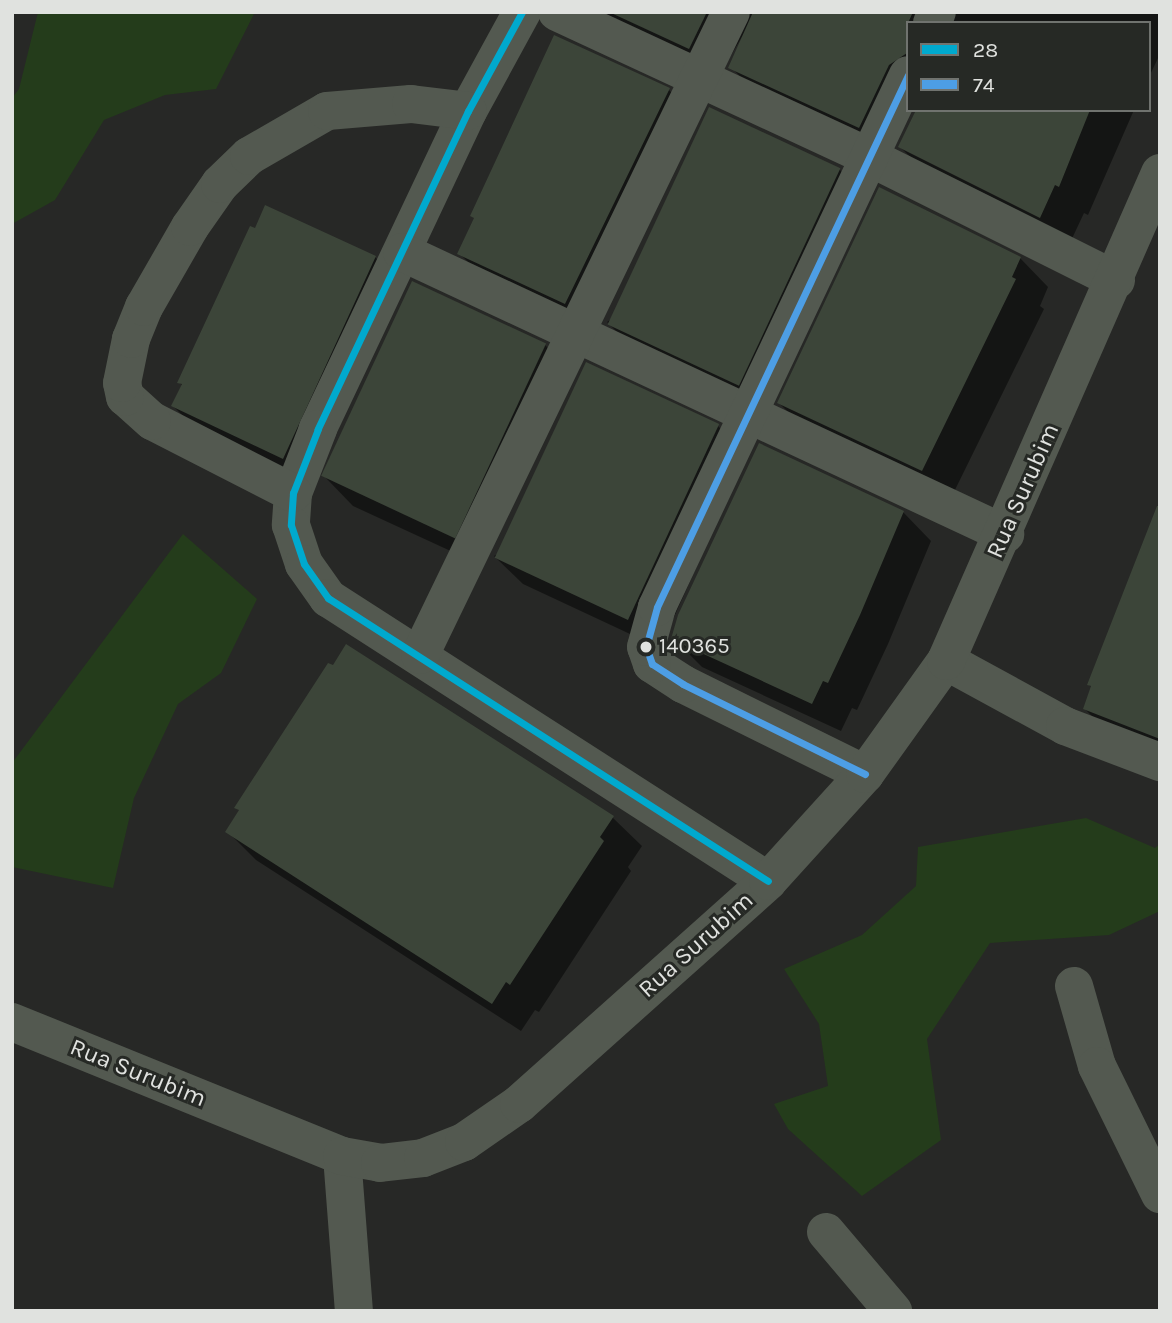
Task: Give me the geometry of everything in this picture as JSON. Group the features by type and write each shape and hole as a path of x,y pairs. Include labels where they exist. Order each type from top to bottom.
{"street":[{"path":"522,12 468,111 318,429 293,493 291,525 304,564 328,598 768,881"},
{"path":"557,12 869,157 1116,280"},
{"path":"420,655 731,12"},
{"path":"866,774 652,664 648,633 657,607 746,414 906,79"},
{"path":"293,493 152,421 125,397 121,383 131,339 144,307 190,227 220,184 249,156 327,111 411,104 468,111"},
{"name":"Rua Surubim","path":"12,1022 342,1156 380,1163 423,1158 464,1142 519,1104 768,881 866,774 946,661 1116,280 1160,173"},
{"path":"402,252 579,331 746,414 1004,534"},
{"path":"946,661 1065,726 1160,762"},
{"path":"1073,986 1097,1066 1160,1194"},
{"path":"342,1156 354,1311"},
{"path":"826,1232 893,1311"}],"green space":[{"path":"38,12 255,12 216,89 165,95 104,120 55,200 12,224 12,98 19,89"},
{"path":"183,534 257,599 221,673 178,704 134,798 113,888 12,867 12,763"},
{"path":"1086,818 1155,848 1160,844 1160,911 1109,935 990,943 927,1039 941,1140 862,1196 788,1129 774,1104 828,1086 819,1024 784,969 862,935 916,886 918,847"}],"building":[{"path":"609,12 707,12 689,49"},
{"path":"753,12 913,12 909,21 906,21 906,54 889,65 859,128 728,68"},
{"path":"554,35 670,88 565,304 457,254 474,218 470,216"},
{"path":"709,107 840,168 739,386 608,325"},
{"path":"915,112 1089,112 1059,187 1055,185 1040,218 898,147"},
{"path":"879,187 1021,257 1012,277 1016,279 922,471 777,403"},
{"path":"265,205 376,256 283,459 171,406 182,384 177,383 250,226 255,228"},
{"path":"412,281 546,344 455,538 321,476"},
{"path":"586,362 719,424 628,620 495,558"},
{"path":"759,443 904,511 828,683 823,681 812,704 671,639 678,615"},
{"path":"1157,506 1160,506 1160,739 1083,709 1091,686 1087,685"},
{"path":"346,644 614,816 600,837 604,841 510,985 506,982 492,1004 225,832 239,810 234,808 328,663 333,665"}],"transit line":[{"name":"28","path":"522,12 468,111 318,429 293,493 291,525 304,564 328,598 768,881"},
{"name":"74","path":"865,774 683,684 652,664 646,647 657,607 906,79"}],"place":[{"name":"140365","path":"646,647"}]}
